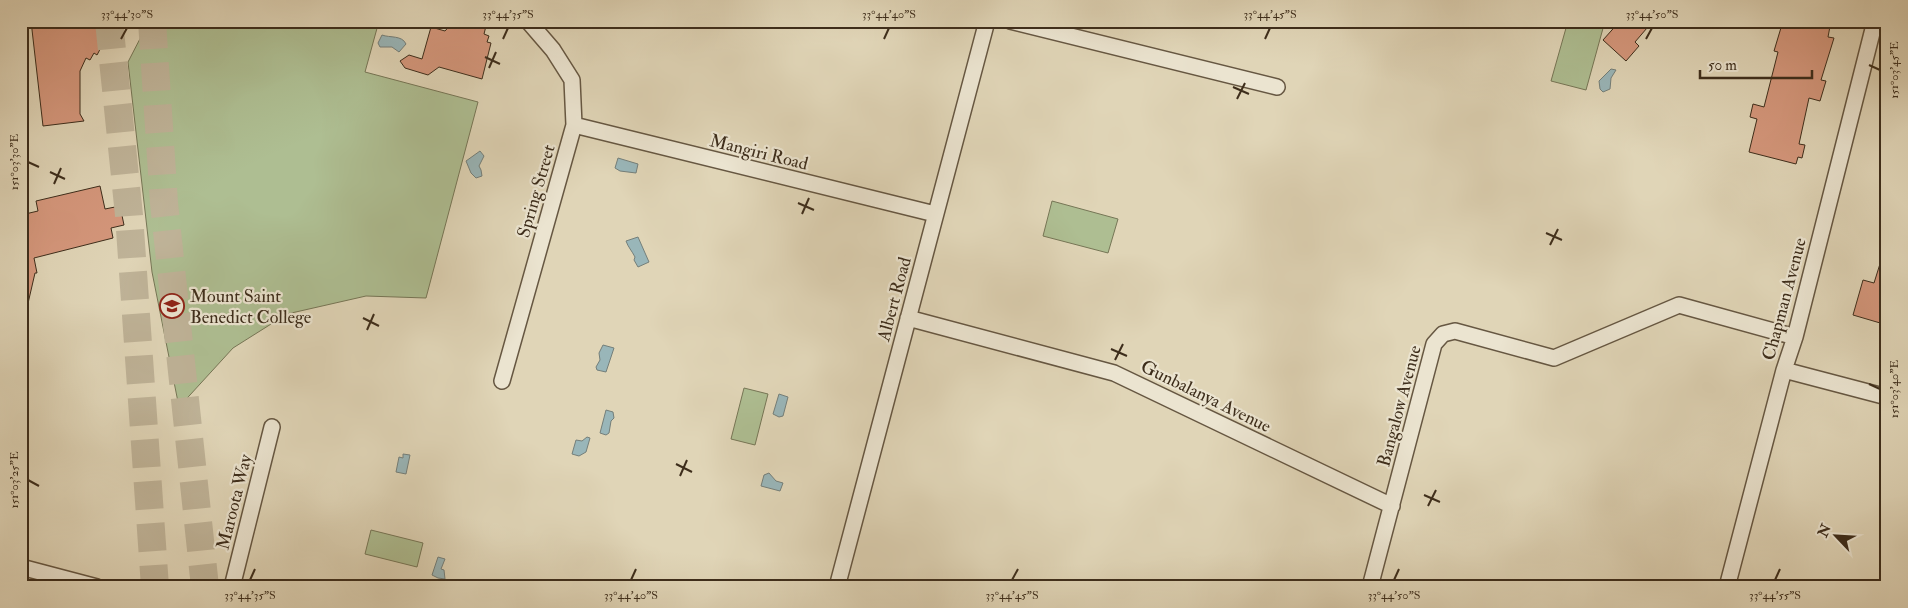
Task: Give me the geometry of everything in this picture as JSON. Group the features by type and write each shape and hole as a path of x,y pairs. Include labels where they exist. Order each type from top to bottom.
{"street":[{"name":"Spring Street","path":"502,381 574,125 572,80 553,50 528,21"},
{"name":"Albert Road","path":"837,587 987,21"},
{"path":"1010,21 1277,87"},
{"name":"Chapman Avenue","path":"1727,587 1784,370 1795,337 1874,21"},
{"name":"Mangiri Road","path":"574,125 935,214"},
{"name":"Bangalow Avenue","path":"1370,587 1434,344 1443,334 1455,331 1554,358 1679,305 1795,337"},
{"name":"Gunbalanya Avenue","path":"908,318 1114,373 1392,506"},
{"path":"1784,370 1887,398"},
{"name":"Maroota Way","path":"232,587 272,427"},
{"path":"21,567 97,587"}],"green space":[{"path":"142,21 379,21 365,72 478,102 426,298 366,296 287,314 233,348 179,407 152,272 128,62 144,31"},
{"path":"1568,21 1605,21 1586,90 1551,81"},
{"path":"1052,201 1118,219 1108,253 1043,236"},
{"path":"744,388 768,394 755,445 731,439"},
{"path":"371,530 423,543 417,567 365,554"}],"water":[{"path":"382,35 402,39 406,44 399,52 392,47 380,47 378,43"},
{"path":"1611,69 1616,70 1611,78 1610,89 1603,92 1600,89 1599,81"},
{"path":"480,151 484,156 479,166 482,176 476,178 471,173 466,161"},
{"path":"618,158 638,164 636,173 620,171 615,168"},
{"path":"638,237 649,262 638,267 626,241"},
{"path":"603,345 614,348 606,372 597,370 596,367 600,360 599,353"},
{"path":"779,394 788,397 783,416 779,417 773,414"},
{"path":"606,410 613,412 614,418 611,421 609,433 606,435 600,433"},
{"path":"587,437 590,438 586,452 579,456 572,454 576,440 582,441"},
{"path":"403,454 410,455 406,474 396,472 399,457 403,458"},
{"path":"769,473 776,481 783,483 780,491 761,486 764,475"},
{"path":"438,557 445,559 441,569 444,570 445,579 432,575"}],"building":[{"path":"31,21 116,21 115,45 105,40 97,55 94,53 90,60 86,58 80,71 80,114 84,121 43,126"},
{"path":"454,21 469,21 486,26 484,34 489,36 487,42 491,43 482,79 439,67 428,75 405,68 400,61 409,55 422,59 431,27 445,31"},
{"path":"1620,21 1653,21 1635,42 1639,46 1626,61 1603,40"},
{"path":"1783,21 1831,21 1828,37 1834,38 1821,80 1826,81 1820,101 1809,98 1799,144 1805,145 1802,158 1798,157 1796,164 1749,152 1757,119 1750,117 1753,104 1764,107 1778,52 1774,51"},
{"path":"100,186 105,209 120,206 124,225 111,228 113,238 34,258 37,273 35,273 26,312 21,311 21,215 38,211 36,201"},
{"path":"1884,251 1887,252 1887,325 1853,315 1863,280 1874,283"}],"tunnel":[{"path":"109,21 129,215 155,587"},
{"path":"152,21 164,203 205,587"}],"place":[{"name":"Mount Saint Benedict College","path":"172,306"}]}
